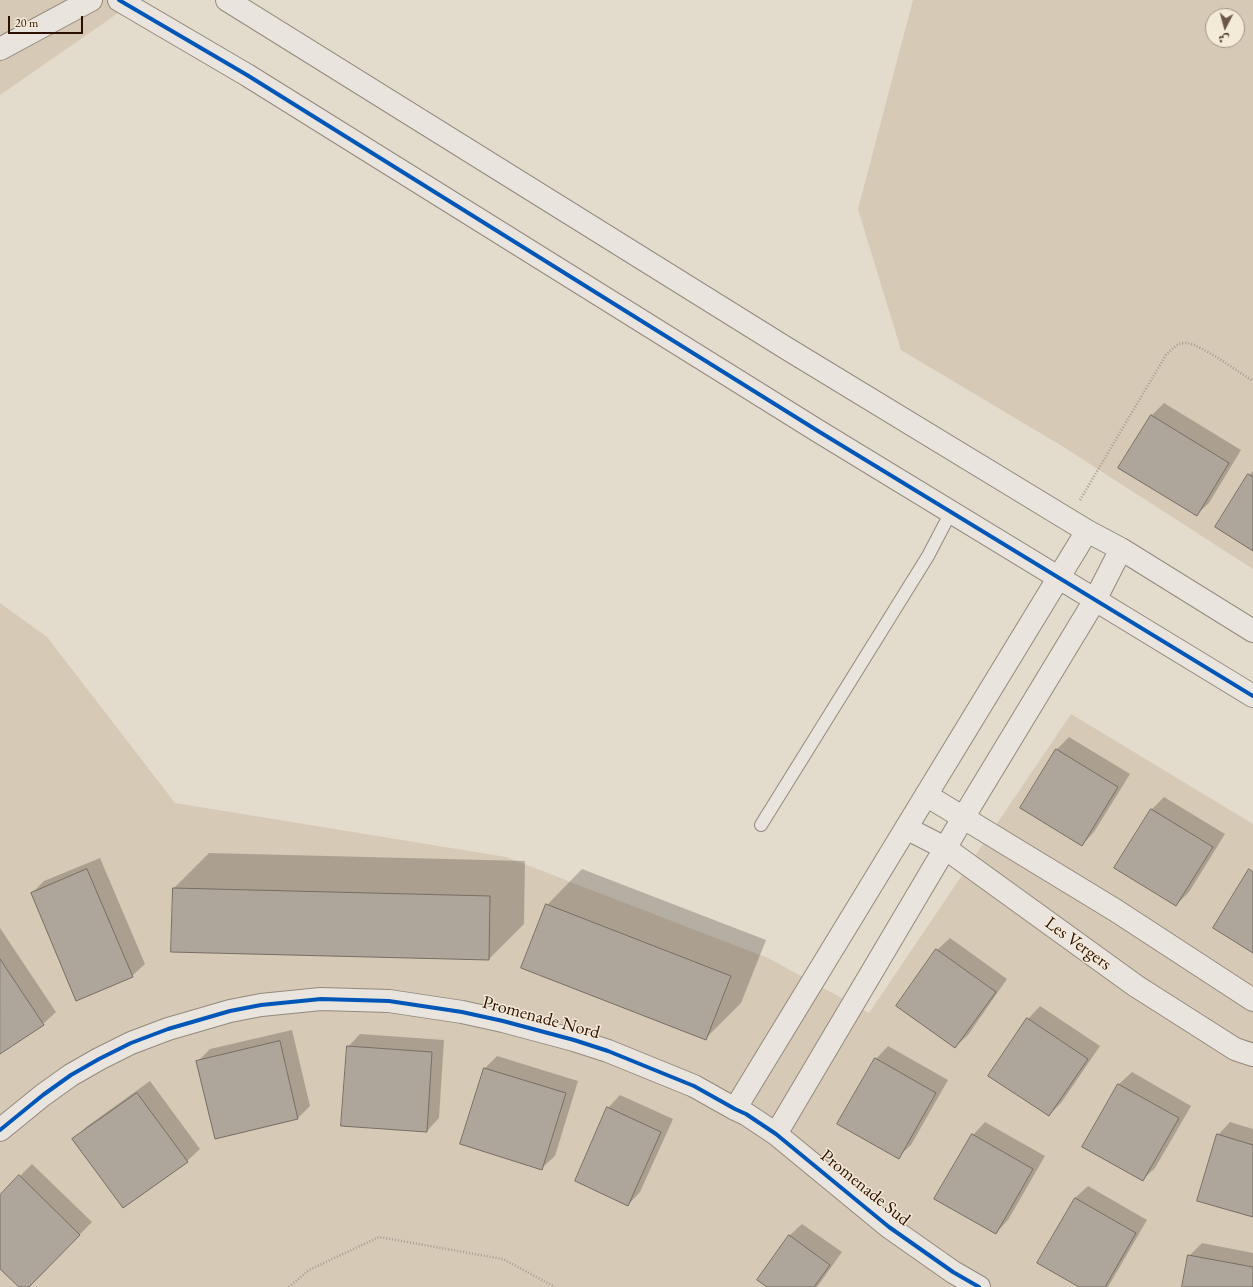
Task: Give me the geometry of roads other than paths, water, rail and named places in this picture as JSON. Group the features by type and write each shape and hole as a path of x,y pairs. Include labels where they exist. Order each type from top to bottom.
{"street":[{"path":"0,49 91,0"},
{"path":"119,0 247,75 811,427 1253,696"},
{"path":"227,0 786,348 1068,519 1121,549 1253,631"},
{"path":"735,1110 1087,530"},
{"path":"776,1134 945,848 1096,600 1121,549"},
{"path":"926,795 1115,910 1253,1000"},
{"name":"Les Vergers","path":"906,828 945,848 1136,986 1235,1049 1253,1056"},
{"name":"Promenade Nord","path":"0,1130 43,1095 71,1076 99,1059 131,1044 168,1029 230,1011 262,1005 321,999 389,1001 462,1012 503,1021 574,1040 616,1054 694,1086 735,1110"},
{"name":"Promenade Sud","path":"735,1110 746,1114 776,1134 889,1227 947,1268 979,1287"}],"lane":[{"path":"761,825 928,556 951,512"}]}
